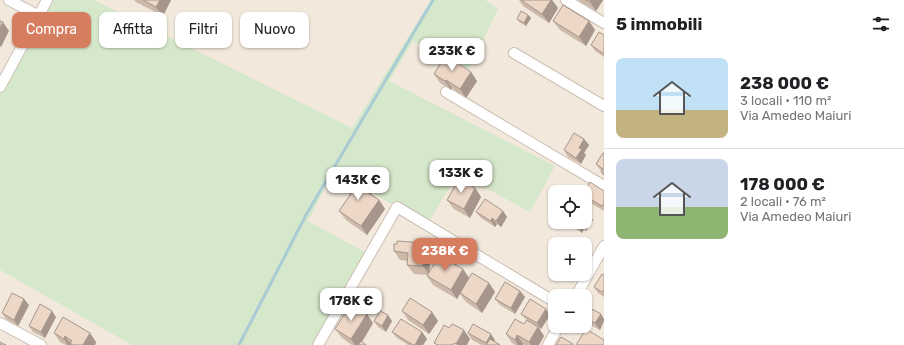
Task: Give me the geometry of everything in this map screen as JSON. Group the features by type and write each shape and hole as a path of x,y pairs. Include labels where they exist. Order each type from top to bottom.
{"street":[{"path":"9,0 32,12"},
{"path":"41,12 47,0"},
{"path":"566,0 604,22"},
{"path":"0,87 21,48"},
{"path":"514,53 604,106"},
{"path":"446,92 604,186"},
{"path":"318,345 397,207 548,298"},
{"path":"580,289 604,246"},
{"path":"0,323 41,345"},
{"path":"548,345 555,333"}],"shaded area":[{"path":"0,0 604,0 604,345 0,345"}],"green space":[{"path":"52,0 94,0 118,12 99,12 99,48 167,48 167,36 175,40 175,48 191,48 352,128 431,0 485,0 498,9 469,69 413,41 389,81 555,166 530,212 458,173 427,225 334,170 308,221 370,255 318,345 132,345 0,270 0,87 23,48 91,48 91,12 45,12"}],"building":[{"path":"143,0 160,0 156,7"},
{"path":"521,0 551,0 542,14"},
{"path":"563,5 589,21 579,37 553,21"},
{"path":"521,11 528,15 524,23 517,19"},
{"path":"0,21 3,22 0,28"},
{"path":"599,32 604,35 604,54 591,45"},
{"path":"446,55 471,72 460,89 434,74"},
{"path":"574,133 584,139 579,148 582,149 576,158 564,150"},
{"path":"603,153 604,174 601,172 603,169 596,164"},
{"path":"346,173 366,187 364,190 379,200 361,226 339,211 353,191 340,182"},
{"path":"459,179 475,188 464,209 447,200"},
{"path":"590,182 604,191 604,203 602,206 592,200 592,185 588,185"},
{"path":"485,199 503,211 496,221 492,218 491,221 476,212"},
{"path":"397,241 425,243 423,266 407,265 408,253 394,251 394,244 397,244"},
{"path":"439,255 463,269 451,290 427,276"},
{"path":"472,273 489,283 476,304 460,293"},
{"path":"602,274 604,275 604,290 602,292 594,287"},
{"path":"505,282 520,291 511,308 495,299"},
{"path":"12,293 24,299 14,320 2,313"},
{"path":"410,298 432,312 423,325 402,311"},
{"path":"530,299 546,309 537,323 521,314"},
{"path":"40,304 52,311 41,332 29,326"},
{"path":"351,304 367,314 351,339 335,329"},
{"path":"592,309 601,314 595,323 592,322"},
{"path":"380,311 388,315 382,326 374,321"},
{"path":"63,317 90,333 83,345 73,345 70,343 72,341 65,336 64,339 54,333"},
{"path":"401,319 422,332 415,345 392,332"},
{"path":"515,319 524,324 527,320 538,327 529,342 517,335 515,340 506,334"},
{"path":"452,324 464,330 456,344 438,345 434,343 444,325 449,328"},
{"path":"473,324 491,334 486,343 468,333"},
{"path":"584,333 592,333 604,340 604,345 576,345"},
{"path":"561,337 573,344 573,345 556,345"},
{"path":"490,339 500,345 486,345"},
{"path":"361,341 366,345 358,345"}],"waterway":[{"path":"239,345 306,215 433,0"}]}
